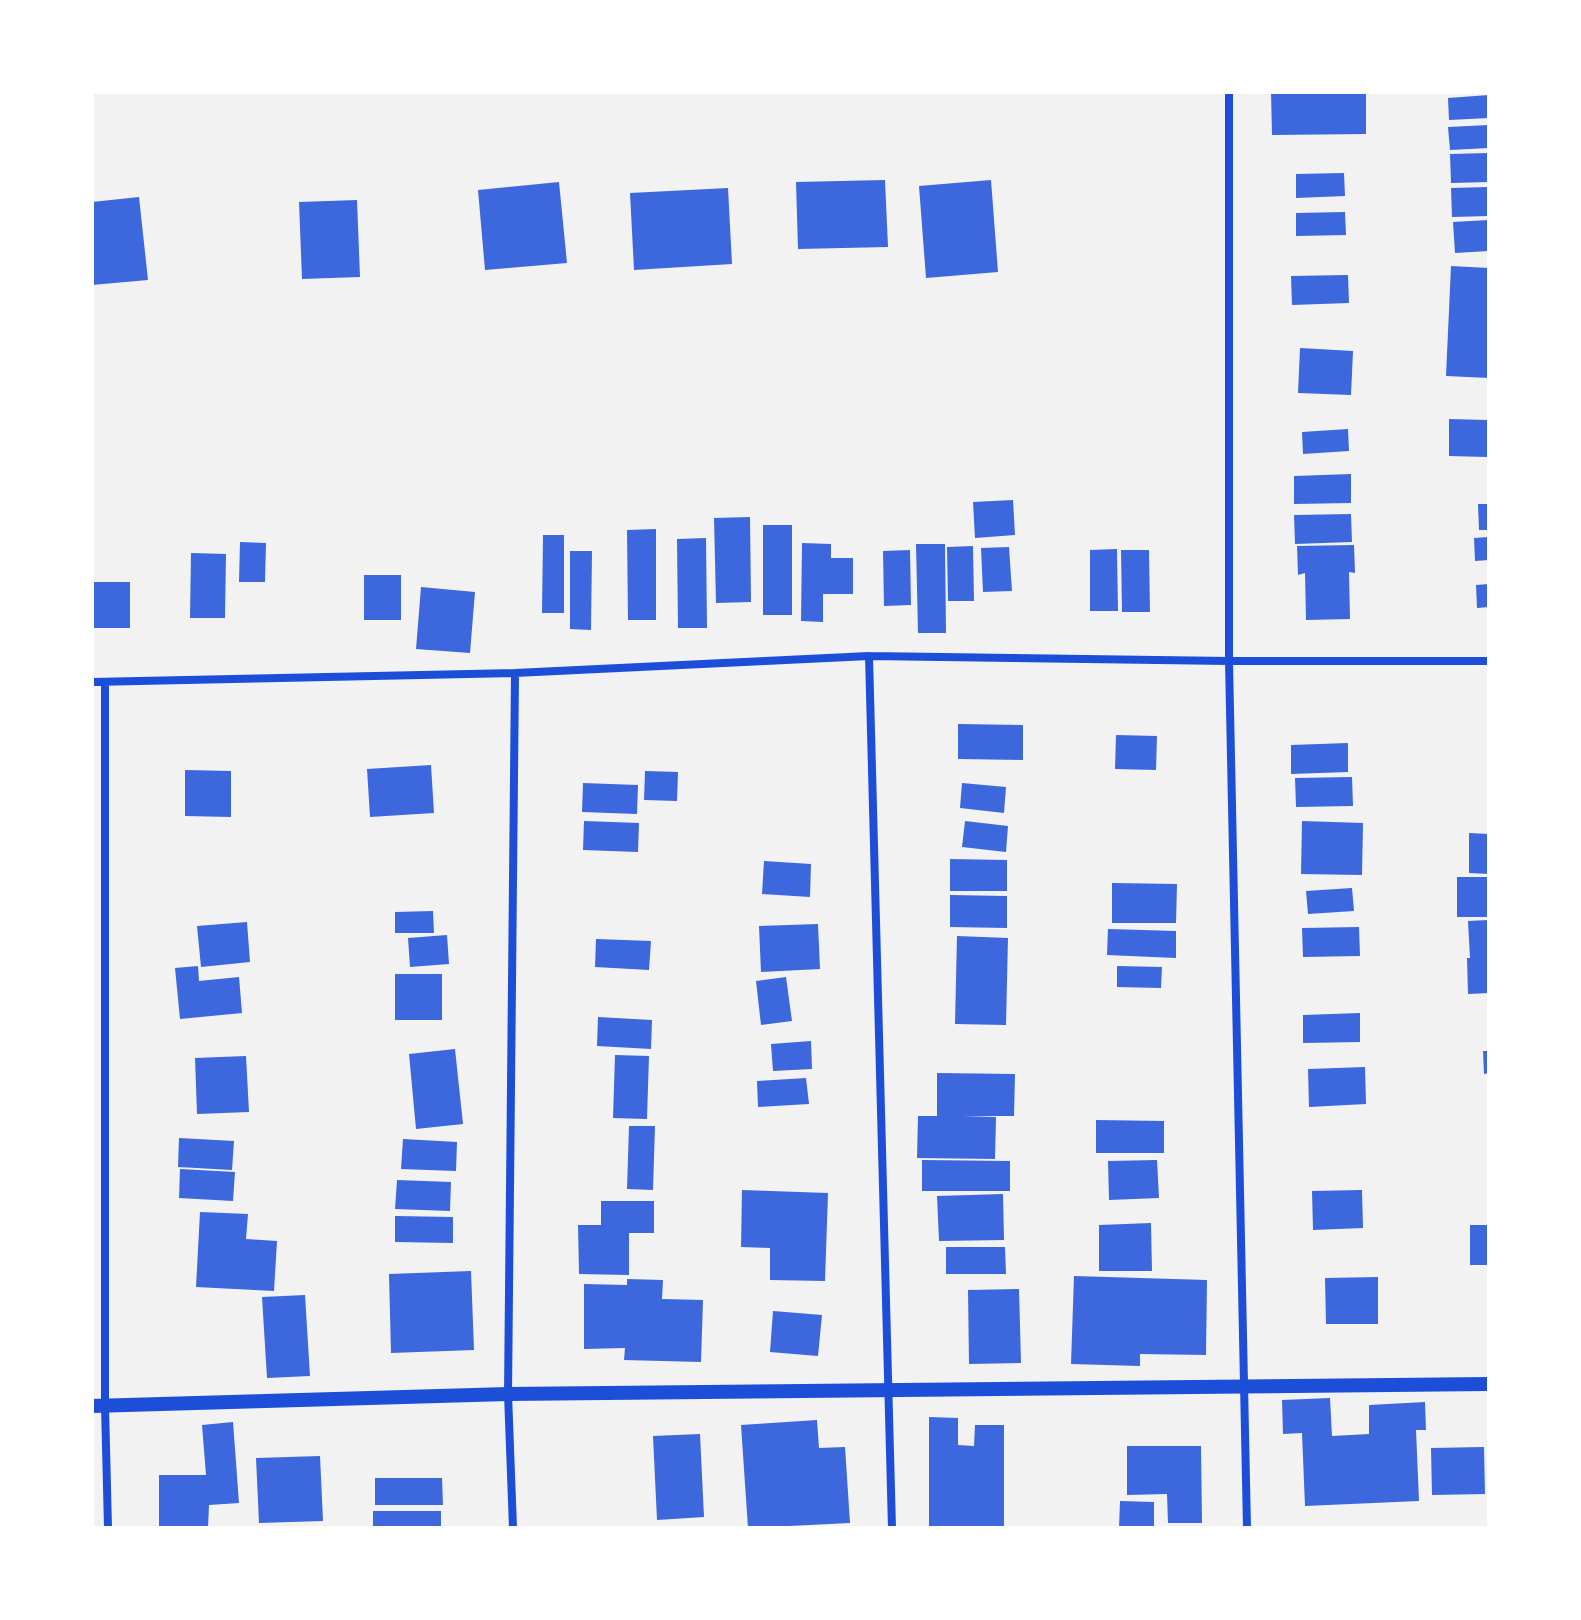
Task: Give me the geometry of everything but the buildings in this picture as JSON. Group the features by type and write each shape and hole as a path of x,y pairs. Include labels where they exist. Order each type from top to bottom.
{"street":[{"path":"1229,92 1229,661 1247,1528"},
{"path":"869,656 892,1528"},
{"path":"92,682 515,673 869,656 1489,661"},
{"path":"513,1528 508,1394 515,673"},
{"path":"105,682 99,1406 108,1528"},
{"path":"99,1406 508,1394 1489,1384"}]}
